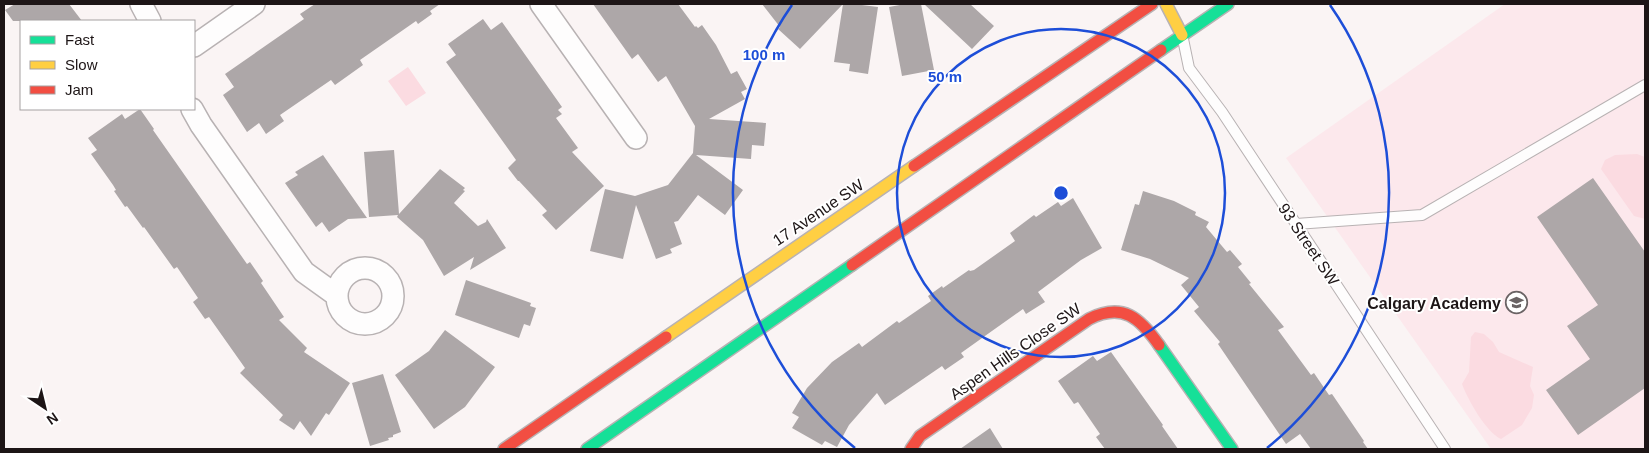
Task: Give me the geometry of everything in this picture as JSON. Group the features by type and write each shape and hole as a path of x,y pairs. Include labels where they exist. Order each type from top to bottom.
{"main road":[{"name":"17 Avenue SW","path":"504,449 793,248 1152,4"},
{"path":"1166,4 1182,35"},
{"path":"587,449 1228,4"},
{"name":"Aspen Hills Close SW","path":"911,449 920,436 1089,319 1097,314 1117,311 1138,319 1146,327 1232,449"}],"street":[{"path":"141,4 149,20"},
{"path":"195,45 254,4"},
{"path":"541,4 636,138"},
{"path":"193,110 304,272 336,295"}],"lane":[{"name":"93 Street SW","path":"1182,35 1189,68 1222,112 1446,449"},
{"path":"1296,224 1422,215 1645,85"}],"shaded area":[{"name":"Calgary Academy","path":"1505,4 1645,4 1645,449 1491,449 1286,158"},
{"path":"408,67 426,93 406,106 388,81"},
{"path":"1637,154 1645,157 1645,219 1634,216 1601,169 1605,160 1615,155"},
{"path":"1475,332 1484,334 1493,342 1499,352 1533,367 1530,386 1534,395 1532,408 1522,425 1501,439 1489,430 1484,423 1473,407 1462,384 1469,372 1471,337"}],"building":[{"path":"15,4 69,4 81,20 13,21 5,10"},
{"path":"315,4 440,4 430,11 432,14 418,24 416,21 360,60 363,65 335,85 331,80 280,115 284,121 266,134 259,123 247,132 223,95 234,87 225,74 304,19 300,14"},
{"path":"593,4 678,4 695,27 698,28 702,25 716,45 731,74 737,71 747,89 741,92 745,99 709,119 766,123 764,146 752,145 751,159 696,155 743,190 725,215 698,195 678,221 674,222 682,244 670,249 672,253 656,259 636,205 623,259 590,251 605,189 635,196 668,185 693,153 695,126 666,76 658,82 638,54 632,59"},
{"path":"762,4 843,4 800,49 778,29 780,27"},
{"path":"843,4 878,7 868,74 849,71 850,64 834,62"},
{"path":"921,4 934,70 902,76 889,7"},
{"path":"924,4 970,4 994,26 972,49"},
{"path":"483,19 491,30 502,22 562,107 558,110 562,114 556,118 578,148 572,152 604,186 556,230 542,215 547,211 508,168 516,160 446,62 456,55 448,44"},
{"path":"141,110 247,264 250,262 263,281 261,283 284,317 279,320 307,348 304,352 350,383 329,415 326,413 311,436 300,421 294,430 279,420 283,415 240,373 245,368 209,317 205,319 193,302 198,298 177,267 174,269 144,227 127,206 125,207 114,191 116,190 113,185 91,154 97,150 88,138 122,114 125,119"},
{"path":"394,150 399,214 440,169 465,188 463,190 465,191 454,203 478,226 486,222 487,219 506,248 470,270 474,257 444,276 423,240 397,217 398,215 369,217 364,152"},
{"path":"323,155 367,218 348,219 329,232 322,222 316,227 285,183 298,175 295,172"},
{"path":"1593,178 1645,252 1645,388 1578,435 1546,390 1590,359 1567,326 1598,305 1537,217"},
{"path":"1143,191 1174,201 1196,212 1195,215 1209,222 1206,227 1227,252 1230,250 1242,264 1238,267 1251,283 1249,284 1284,327 1278,330 1311,375 1314,373 1329,395 1332,394 1368,449 1311,449 1300,434 1286,444 1218,344 1220,342 1194,311 1199,307 1181,285 1189,278 1150,259 1121,250 1135,204 1139,205"},
{"path":"1073,198 1102,248 1081,260 1038,292 1045,302 1026,314 1023,309 961,353 964,357 945,370 942,366 885,405 877,393 849,425 837,447 825,441 822,445 792,428 799,417 792,413 807,388 832,362 859,343 862,347 897,321 899,323 931,301 928,296 942,286 943,288 969,270 974,270 1015,241 1010,233 1034,215 1036,217 1058,202 1061,206"},
{"path":"466,280 531,303 530,306 536,308 530,326 524,324 519,338 455,315"},
{"path":"445,330 495,367 465,407 434,429 395,375 429,351"},
{"path":"1111,352 1178,449 1105,449 1096,437 1100,434 1078,402 1074,404 1058,381 1093,356 1097,361"},
{"path":"383,374 401,432 388,438 389,440 370,446 352,383"},
{"path":"990,428 1003,449 960,449"}],"traffic: fast":[{"path":"1161,50 1228,4"},
{"path":"587,449 852,265"},
{"path":"1159,345 1232,449"}],"traffic: slow":[{"path":"1166,4 1182,35"},
{"path":"666,337 914,166"}],"traffic: jam":[{"path":"914,166 1152,4"},
{"path":"852,265 1161,50"},
{"path":"911,449 920,436 1089,319 1112,312 1130,316 1145,327 1159,345"},
{"path":"504,449 666,337"}],"place":[{"name":"Calgary Academy","path":"1517,303"}]}
